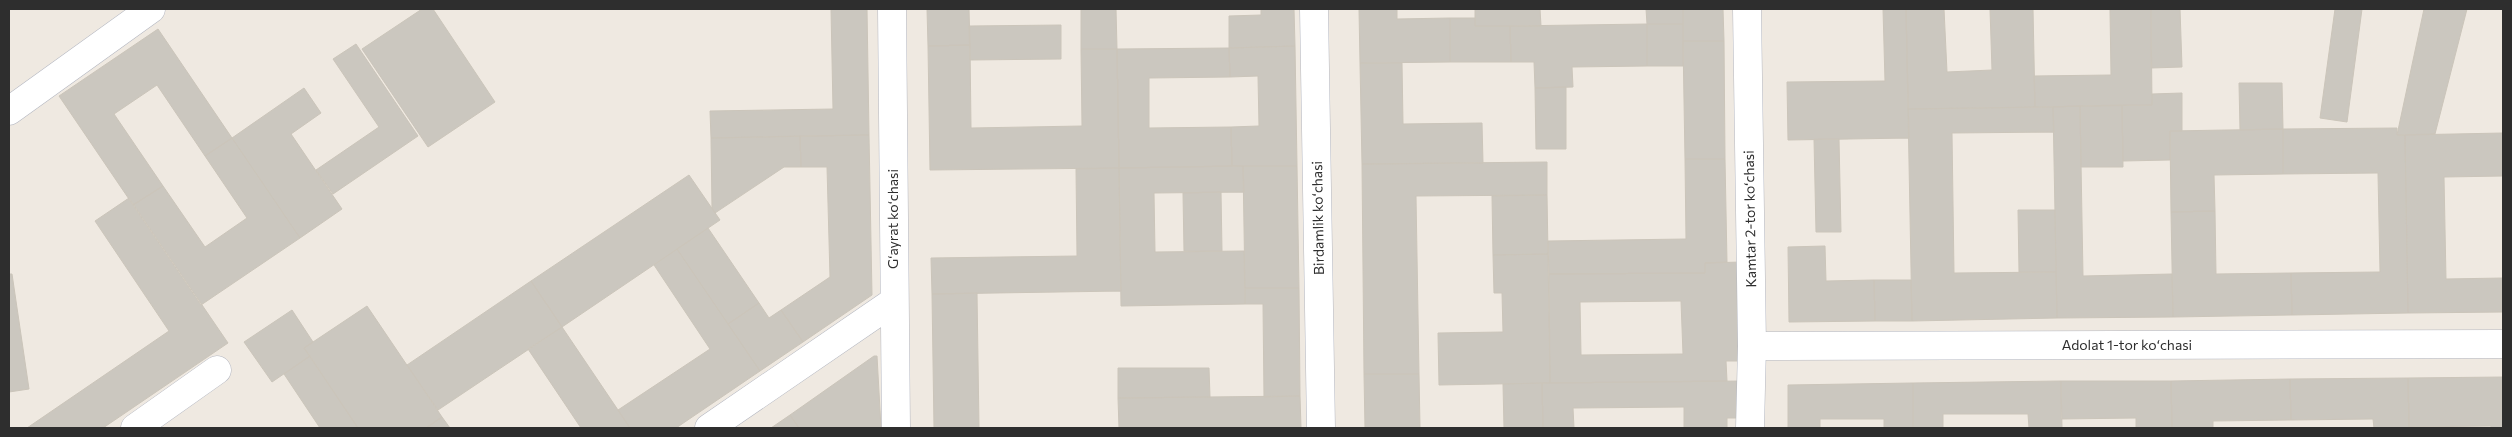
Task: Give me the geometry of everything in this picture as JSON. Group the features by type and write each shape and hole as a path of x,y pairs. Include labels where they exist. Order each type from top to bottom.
{"street":[{"path":"9,111 151,9"},
{"name":"Gʻayrat koʻchasi","path":"892,9 893,302 896,428"},
{"name":"Birdamlik koʻchasi","path":"1314,9 1321,428"},
{"name":"Kamtar 2-tor koʻchasi","path":"1747,9 1752,346 1750,428"},
{"path":"709,428 893,302"},
{"name":"Adolat 1-tor koʻchasi","path":"1752,346 2503,344"},
{"path":"135,428 217,370"}],"building":[{"path":"422,9 433,9 495,102 428,147 362,49"},
{"path":"831,9 867,9 869,135 711,138 710,111 833,109"},
{"path":"927,9 969,9 970,45 928,46"},
{"path":"1081,9 1116,9 1117,49 1081,49"},
{"path":"1261,9 1294,9 1295,46 1229,48 1229,16 1261,15"},
{"path":"1359,9 1397,9 1397,19 1450,18 1450,62 1360,63"},
{"path":"1475,9 1540,9 1541,26 1475,26"},
{"path":"1646,9 1683,9 1683,24 1647,24"},
{"path":"1683,9 1723,9 1724,41 1683,41"},
{"path":"1883,9 1906,9 1909,138 1788,140 1787,82 1885,81"},
{"path":"1906,9 1944,9 1947,72 1992,70 1990,9 2033,9 2035,107 1908,109"},
{"path":"2110,9 2151,9 2152,105 2035,107 2034,76 2111,75"},
{"path":"2151,9 2180,9 2182,67 2151,68"},
{"path":"2335,9 2362,9 2347,122 2320,118"},
{"path":"2424,9 2467,9 2435,134 2397,135"},
{"path":"1450,18 1475,18 1475,26 1510,26 1511,62 1450,62"},
{"path":"1647,24 1683,24 1683,66 1647,66"},
{"path":"1647,24 1647,66 1572,67 1573,87 1535,88 1534,62 1511,62 1510,26"},
{"path":"1061,25 1061,59 970,60 969,26"},
{"path":"158,29 232,138 205,156 157,85 114,114 163,186 133,205 59,96"},
{"path":"1683,41 1724,41 1725,159 1685,159"},
{"path":"356,44 418,136 333,194 316,170 379,127 333,59"},
{"path":"970,45 971,128 1082,126 1081,49 1117,49 1119,168 930,170 928,46"},
{"path":"1295,46 1297,166 1232,166 1231,127 1259,126 1258,76 1230,77 1229,48"},
{"path":"1229,48 1230,77 1149,78 1149,128 1231,127 1232,166 1119,168 1117,49"},
{"path":"1360,63 1402,63 1403,124 1482,123 1483,163 1362,164"},
{"path":"2239,83 2282,83 2283,129 2240,130"},
{"path":"1566,87 1566,149 1536,149 1535,88"},
{"path":"304,88 321,113 291,134 342,209 300,238 232,138"},
{"path":"2182,93 2182,131 2170,131 2170,160 2123,161 2122,105 2152,105 2152,94"},
{"path":"2122,105 2123,167 2081,167 2080,106"},
{"path":"2080,106 2083,276 2172,274 2173,317 2057,318 2053,107"},
{"path":"2053,107 2054,132 1952,133 1954,273 2056,272 2057,318 1912,321 1908,109"},
{"path":"2397,128 2397,135 2405,135 2408,313 2292,315 2291,273 2380,272 2378,173 2283,174 2283,129"},
{"path":"2283,129 2283,174 2214,175 2215,211 2171,212 2170,131"},
{"path":"2503,133 2503,176 2444,177 2446,279 2503,278 2503,312 2408,313 2405,135"},
{"path":"869,135 872,295 803,342 781,310 830,277 827,167 801,167 800,136"},
{"path":"800,136 801,167 784,167 715,213 712,208 711,138"},
{"path":"232,138 300,238 201,305 133,205 163,186 205,247 247,218 205,156"},
{"path":"1814,139 1839,139 1841,232 1816,232"},
{"path":"1685,159 1725,159 1727,262 1705,263 1705,273 1549,274 1548,241 1686,239"},
{"path":"1547,162 1547,195 1416,196 1419,374 1364,374 1362,164"},
{"path":"1243,166 1244,192 1154,193 1155,252 1244,251 1245,304 1121,306 1119,168"},
{"path":"1243,166 1297,166 1299,288 1245,288"},
{"path":"1119,168 1121,291 932,294 931,258 1077,256 1076,169"},
{"path":"689,175 720,220 562,327 531,281"},
{"path":"1221,192 1222,251 1184,251 1183,193"},
{"path":"1547,195 1548,254 1493,255 1492,196"},
{"path":"129,198 228,343 103,428 27,428 169,331 95,221"},
{"path":"2018,210 2055,210 2056,272 2019,272"},
{"path":"2215,211 2216,274 2291,273 2292,315 2173,317 2171,212"},
{"path":"708,228 759,303 728,324 677,249"},
{"path":"1825,246 1826,281 1874,280 1875,321 1789,322 1788,247"},
{"path":"677,249 760,371 676,428 630,428 618,410 710,349 654,265"},
{"path":"1548,254 1550,383 1439,385 1438,333 1503,332 1502,293 1494,293 1493,255"},
{"path":"1742,262 1743,361 1726,361 1727,381 1550,383 1549,274 1705,273 1705,263","holes":["1681,301 1683,354 1581,355 1580,302"]},
{"path":"9,274 12,274 29,389 9,392"},
{"path":"1874,280 1911,280 1912,321 1875,321"},
{"path":"531,281 562,327 438,410 407,365"},
{"path":"1245,288 1299,288 1300,396 1264,397 1263,304 1245,304"},
{"path":"977,293 979,428 934,428 932,294"},
{"path":"759,303 769,318 781,310 803,342 760,371 728,324"},
{"path":"367,306 442,417 426,428 358,428 304,348"},
{"path":"292,310 313,342 304,348 310,356 272,382 244,342"},
{"path":"562,327 630,428 581,428 528,349"},
{"path":"310,356 358,428 320,428 284,374"},
{"path":"874,356 877,356 881,428 799,428 790,415"},
{"path":"1118,368 1209,368 1210,397 1118,398"},
{"path":"1364,374 1419,374 1420,428 1365,428"},
{"path":"2503,377 2503,428 2491,428 2491,426 2409,427 2408,378"},
{"path":"2408,378 2409,428 2374,428 2373,419 2291,420 2290,379"},
{"path":"2290,379 2291,420 2213,421 2213,428 2172,428 2171,381"},
{"path":"1742,381 1743,418 1727,418 1727,428 1684,428 1684,407 1573,408 1574,428 1543,428 1542,383"},
{"path":"2061,381 2171,381 2172,428 2136,428 2136,418 2061,419"},
{"path":"2061,381 2062,428 2029,428 2028,414 1943,414 1943,428 1913,428 1913,383"},
{"path":"1542,383 1543,428 1504,428 1503,384"},
{"path":"1913,383 1913,428 1884,428 1884,419 1820,419 1820,428 1788,428 1788,385"},
{"path":"1300,396 1301,428 1119,428 1118,398"},
{"path":"790,415 799,428 771,428"},
{"path":"442,417 450,428 426,428"}]}
